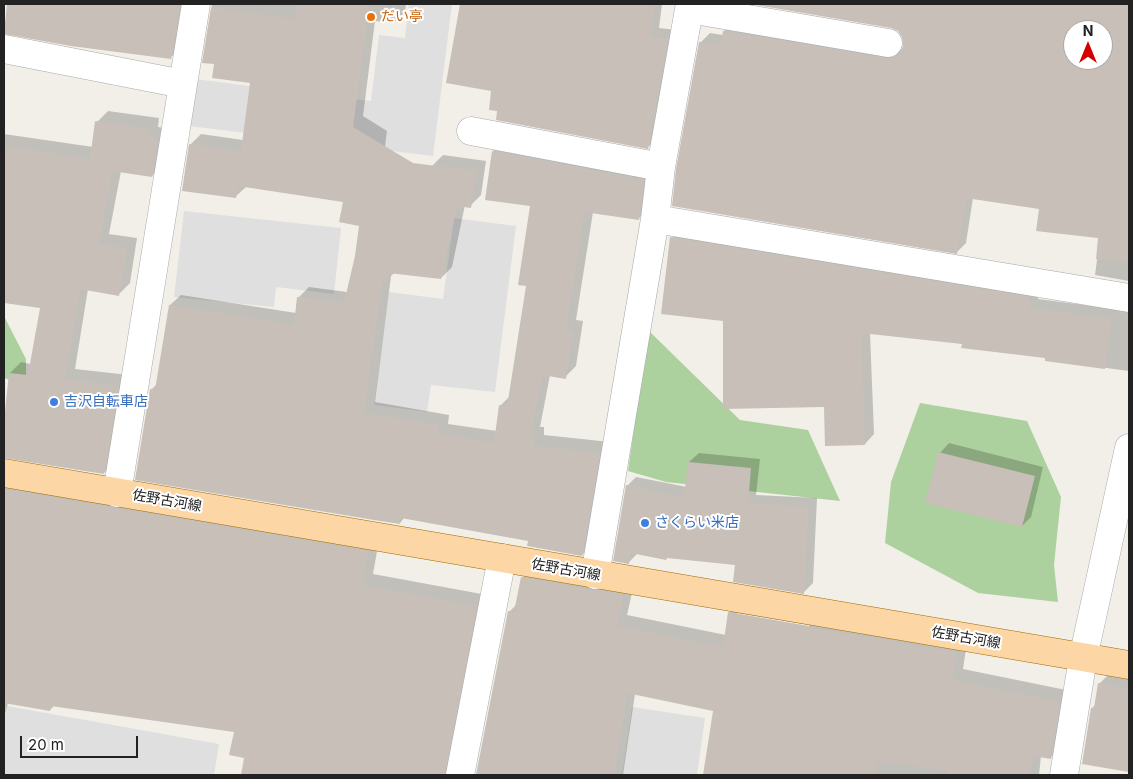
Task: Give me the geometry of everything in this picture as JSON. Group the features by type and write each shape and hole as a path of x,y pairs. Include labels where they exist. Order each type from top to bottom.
{"main road":[{"name":"佐野古河線","path":"4,473 1129,665"}],"street":[{"path":"118,493 196,4"},
{"path":"595,574 689,6 888,44"},
{"path":"4,49 183,84"},
{"path":"471,131 662,167"},
{"path":"655,219 1129,298"},
{"path":"1064,775 1083,658 1129,448"},
{"path":"460,775 502,558"}],"shaded area":[{"path":"409,4 452,4 433,156 181,125 186,78 371,101 379,35 405,38"},
{"path":"184,211 341,228 334,294 276,287 274,307 174,297"},
{"path":"454,218 516,226 495,392 431,385 427,412 374,405 389,292 443,299"},
{"path":"7,706 219,744 214,775 4,775 4,722"},
{"path":"632,707 705,718 697,775 622,775"}],"green space":[{"path":"4,316 26,359 26,385 4,378"},
{"path":"648,330 740,420 808,430 840,501 666,482 628,471"},
{"path":"920,403 1027,421 1061,497 1054,565 1058,602 978,593 885,543 891,482"}],"building":[{"path":"7,4 180,4 171,59 71,46 4,34"},
{"path":"298,4 369,4 353,127 413,163 476,171 471,208 457,206 441,279 388,273 387,282 382,281 364,413 439,425 438,434 494,443 499,405 507,407 526,286 518,285 530,206 485,200 492,151 644,180 639,220 584,212 566,331 573,332 566,379 542,375 530,437 534,438 534,446 600,453 582,556 527,546 528,541 401,518 400,524 135,480 150,389 155,390 169,305 294,325 297,297 344,303 355,256 359,226 339,222 343,202 238,186 236,198 182,191 189,144 241,151 250,83 212,78 214,64 202,63 211,8 295,19"},
{"path":"460,4 654,4 650,37 668,39 648,149 496,120 497,111 489,110 491,91 446,83"},
{"path":"751,4 1129,4 1129,263 1096,259 1098,238 1036,231 1039,209 966,198 957,254 672,206 676,169 699,42 721,44 723,31 893,58 900,53 903,46 902,37 898,31 891,28"},
{"path":"95,121 149,129 148,138 158,140 152,177 112,171 99,244 127,249 119,296 80,289 65,379 119,386 104,474 4,458 4,421 9,373 28,375 40,308 4,303 4,146 90,159"},
{"path":"670,237 1030,297 1029,308 1111,319 1105,369 1045,361 1045,358 961,348 962,344 861,333 865,445 825,446 824,407 723,409 723,321 661,314"},
{"path":"938,452 1035,476 1022,527 925,503"},
{"path":"688,462 751,468 748,504 808,506 804,594 733,582 735,565 667,558 666,560 631,553 629,564 613,561 626,485 684,498"},
{"path":"4,489 368,551 362,585 477,606 445,775 241,775 244,758 229,755 234,732 51,706 50,711 4,703"},
{"path":"521,577 623,595 617,626 723,647 728,612 809,626 808,628 956,652 952,680 1060,702 1051,759 1032,756 1030,775 948,775 949,770 877,761 875,775 703,775 713,711 627,693 614,775 476,775 508,611 514,612"},
{"path":"1098,683 1129,689 1129,772 1082,764 1091,708 1094,708"}],"place":[{"name":"だい亭","path":"371,17"},
{"name":"吉沢自転車店","path":"54,402"},
{"name":"さくらい米店","path":"645,523"}]}
